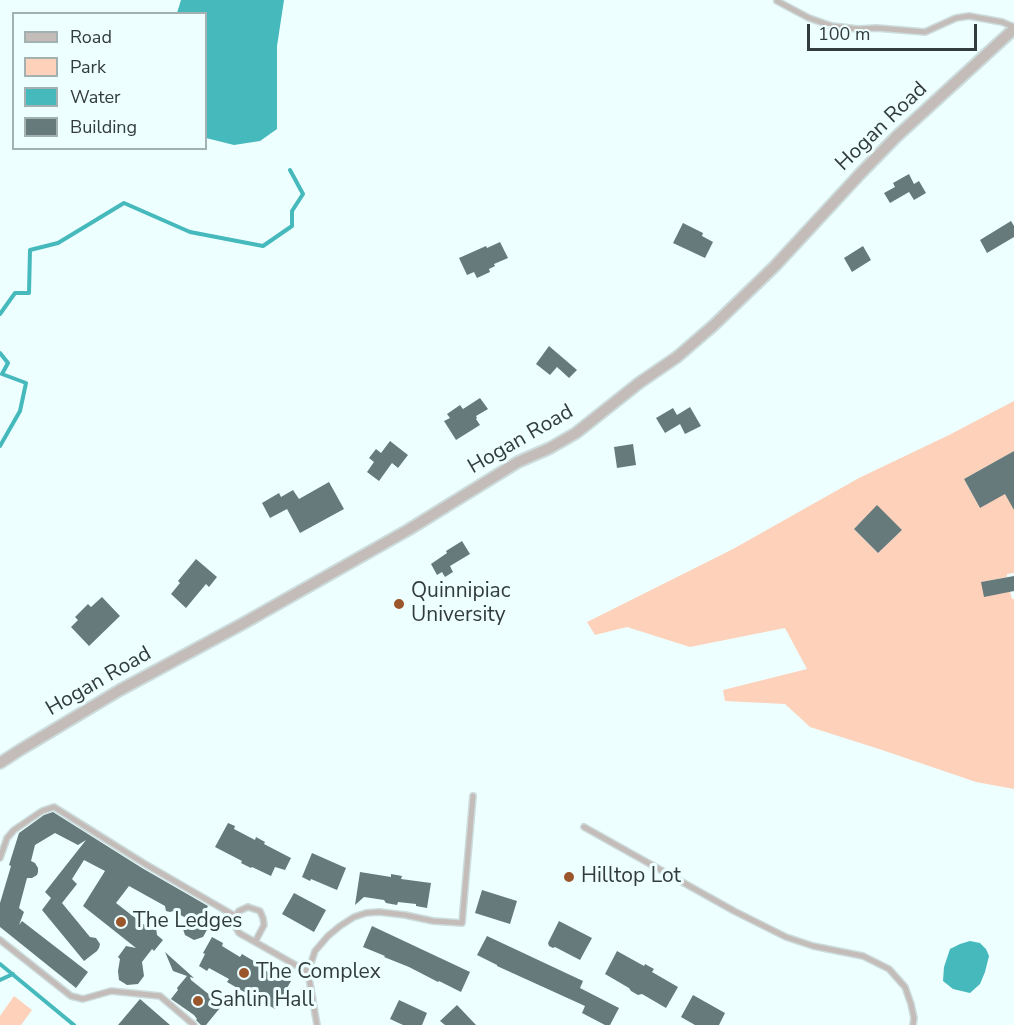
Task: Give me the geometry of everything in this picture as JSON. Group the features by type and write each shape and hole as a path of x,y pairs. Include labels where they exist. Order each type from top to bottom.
{"street":[{"name":"Hogan Road","path":"0,764 120,690 408,531 510,466 576,433 639,383 677,357 714,325 775,266 896,137 1014,28"}],"lane":[{"path":"777,1 817,21 858,30 877,28 925,32 956,18 969,16 1002,22 1014,28"},
{"path":"317,1025 308,972 315,951 340,926 354,916 379,912 433,921 462,923 473,796"},
{"path":"0,858 7,838 14,830 42,811 54,807 145,864 235,916"},
{"path":"584,827 734,911 786,937 813,946 863,956 889,969 905,987 914,1018 913,1025"},
{"path":"255,942 264,925 263,918 260,911 248,907 239,911 235,916 237,931 245,937 308,972"},
{"path":"0,940 71,996 84,999 111,991 160,996 194,1025"}],"green space":[{"path":"1014,401 1014,451 964,479 980,508 1009,491 1014,510 1014,573 1007,574 1007,577 982,582 1010,591 1014,599 1014,789 976,782 810,727 785,704 725,701 723,690 807,669 785,628 690,647 627,627 595,635 587,622 733,549 859,478","holes":["877,506 902,530 878,553 854,529"]},
{"path":"14,996 32,1010 21,1025 0,1025 0,1016"}],"water":[{"path":"181,0 284,0 277,46 277,129 260,141 234,145 207,138 207,12 177,12"},
{"path":"970,941 980,943 989,956 980,984 970,993 953,989 943,981 944,967 950,949"}],"building":[{"path":"909,174 914,184 919,181 926,193 914,200 909,192 890,203 884,193 895,187 893,183"},
{"path":"1011,221 1014,226 1014,237 987,253 980,240"},
{"path":"683,223 703,233 702,236 713,242 705,258 673,243"},
{"path":"500,242 508,258 494,264 495,266 489,269 490,272 477,278 474,272 467,275 459,258"},
{"path":"863,246 871,260 852,272 844,258"},
{"path":"549,346 577,370 569,378 557,367 550,375 536,364"},
{"path":"480,398 488,409 476,416 480,425 456,440 444,421 450,418 447,414 460,405 463,409"},
{"path":"690,407 701,426 685,434 680,424 665,433 656,418 673,408 677,415"},
{"path":"390,441 408,455 398,468 392,463 379,481 367,472 374,462 369,458 376,449 381,453"},
{"path":"633,444 636,465 617,468 614,447"},
{"path":"1014,451 1014,510 1005,494 980,508 964,479"},
{"path":"329,482 344,509 300,533 287,509 270,518 262,503 279,493 281,497 293,490 299,499"},
{"path":"877,505 902,530 878,553 854,529"},
{"path":"462,541 470,554 450,566 453,572 445,577 442,572 437,575 431,564"},
{"path":"196,559 217,577 209,587 206,584 186,608 171,594 180,583 178,581"},
{"path":"1014,576 1014,591 984,597 981,582"},
{"path":"102,597 120,616 89,646 71,627 78,620 75,617 88,604 91,607"},
{"path":"53,812 208,906 203,915 208,928 203,937 194,940 185,935 182,926 186,918 173,911 166,911 165,906 129,886 116,903 151,930 156,928 157,935 163,940 142,962 144,976 138,984 127,985 119,980 120,959 118,957 126,946 136,948 83,906 105,871 84,860 72,879 77,884 62,903 90,937 96,938 100,944 97,951 84,961 42,910 51,898 45,892 86,840 78,845 55,833 35,845 31,861 35,863 38,872 32,878 27,878 19,908 24,912 19,925 22,921 88,972 76,988 0,927 0,903 19,833 44,815"},
{"path":"228,823 235,826 234,829 255,840 256,837 265,842 264,844 291,858 285,870 275,867 271,876 241,863 242,861 215,847"},
{"path":"312,853 346,868 337,890 302,877"},
{"path":"360,872 391,877 391,874 402,876 401,879 431,883 427,908 398,902 397,905 364,897 355,905"},
{"path":"482,890 517,901 510,924 475,913"},
{"path":"294,893 326,910 314,932 282,914"},
{"path":"559,921 592,938 580,960 549,946 548,943"},
{"path":"372,926 470,972 461,992 363,947"},
{"path":"487,936 583,981 580,988 619,1008 610,1025 605,1025 582,1013 585,1006 477,955"},
{"name":"The Complex","path":"212,937 240,957 242,954 280,979 281,976 291,981 275,1009 248,990 246,993 227,982 229,979 209,968 207,971 199,966"},
{"path":"617,951 654,969 652,972 678,987 666,1008 642,994 638,995 605,974"},
{"name":"Sahlin Hall","path":"165,952 194,978 190,977 191,980 216,1000 218,998 224,1003 206,1025 201,1025 194,1015 171,999 187,976 173,971"},
{"path":"693,995 725,1013 719,1025 695,1025 681,1017"},
{"path":"140,999 170,1025 118,1025"},
{"path":"399,1000 427,1013 422,1025 403,1025 390,1019"},
{"path":"457,1005 476,1025 445,1025 440,1021"}],"waterway":[{"path":"0,314 15,293 29,293 30,250 58,243 124,203 190,232 263,246 292,226 292,211 303,194 290,170"},
{"path":"0,353 8,363 2,374 26,383 20,411 0,446"},
{"path":"0,964 74,1025"},
{"path":"0,980 13,974"}],"place":[{"name":"Quinnipiac University","path":"399,604"},
{"name":"Hilltop Lot","path":"569,877"},
{"name":"The Ledges","path":"121,922"},
{"name":"The Complex","path":"244,973"},
{"name":"Sahlin Hall","path":"198,1001"}]}
